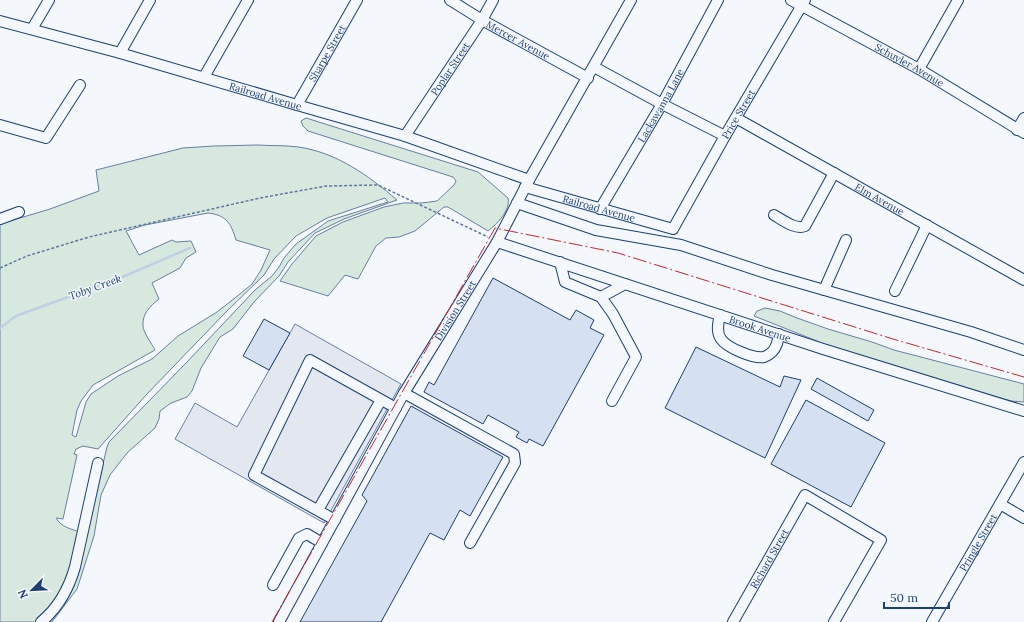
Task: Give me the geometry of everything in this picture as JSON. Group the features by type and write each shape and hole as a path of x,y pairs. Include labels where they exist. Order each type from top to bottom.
{"street":[{"path":"32,29 49,0"},
{"path":"120,53 150,0"},
{"path":"204,77 248,0"},
{"name":"Sharpe Street","path":"297,106 357,0"},
{"name":"Mercer Avenue","path":"450,0 482,20 588,78"},
{"name":"Poplar Street","path":"405,136 494,0"},
{"name":"Division Street","path":"279,622 404,393 497,242 527,184 631,0"},
{"name":"Lackawanna Lane","path":"600,209 662,104 718,0"},
{"name":"Schuyler Avenue","path":"792,0 803,3 919,69 1021,131"},
{"path":"919,69 958,0"},
{"name":"Price Street","path":"673,229 725,136 803,3"},
{"name":"Railroad Avenue","path":"0,21 120,53 297,106 405,136 527,184 600,209 673,229"},
{"path":"594,67 725,136"},
{"path":"0,125 46,138 80,85"},
{"name":"Elm Avenue","path":"736,118 1024,280"},
{"path":"1021,131 1024,118"},
{"path":"774,215 798,228 805,226 834,173"},
{"path":"517,203 596,230 681,245 824,290 971,332 1024,350"},
{"path":"0,219 19,212"},
{"path":"895,291 927,225"},
{"path":"824,290 846,240"},
{"name":"Brook Avenue","path":"497,242 779,334 1024,411"},
{"path":"560,262 566,282 601,296 613,314 636,357 612,401"},
{"path":"601,296 625,284"},
{"path":"720,315 718,326 719,334 722,340 734,350 758,357 764,357 774,351 777,346 779,334"},
{"path":"335,520 254,475 310,360 396,408"},
{"path":"404,393 514,454 515,463 470,543"},
{"path":"318,510 381,400"},
{"path":"41,622 48,616 70,584 98,462"},
{"name":"Pringle Street","path":"932,622 1024,462"},
{"path":"341,471 357,479"},
{"name":"Richard Street","path":"733,622 805,495 880,540 834,622"},
{"path":"1000,504 1024,518"},
{"path":"273,585 299,538 307,534 322,543"}],"path":[{"path":"0,268 27,256 89,237 260,198 326,186 378,185 497,242"}],"shaded area":[{"path":"306,118 478,172 508,198 505,212 499,221 488,231 448,207 444,207 415,231 399,237 386,238 376,246 358,279 345,275 328,296 280,281 292,264 316,236 343,222 384,207 403,203 437,201 454,185 456,181 453,177 308,131 303,126 301,121"},
{"path":"258,145 298,147 326,154 351,166 375,182 397,200 344,219 315,233 288,262 279,276 254,302 233,329 220,337 201,368 192,391 187,397 171,403 160,411 159,419 155,428 127,453 110,475 101,495 94,536 77,589 52,622 45,622 57,609 73,583 84,545 109,442 255,290 272,276 296,244 328,221 388,202 385,198 327,218 296,236 274,259 264,275 147,394 98,449 83,446 76,449 74,454 77,455 63,519 56,518 63,526 80,532 68,585 48,614 37,622 0,622 0,224 50,209 99,191 96,170 183,148","holes":["208,213 214,214 227,221 236,240 270,250 261,270 252,284 217,312 178,336 152,359 118,376 91,394 86,402 76,437 72,435 77,410 81,401 93,385 155,350 143,329 145,314 159,299 152,283 180,268 186,258 196,252 191,241 176,242 172,240 139,255 126,231 145,225"]},
{"path":"765,308 780,311 828,329 894,350 1024,384 1024,402 1011,401 985,394 827,346 754,316 757,311"},
{"path":"295,324 401,384 324,523 175,439 195,403 237,427"}],"building":[{"path":"493,278 570,320 576,310 594,320 590,328 604,335 543,446 529,439 527,443 516,437 519,432 488,415 483,424 424,392 429,382 434,385"},
{"path":"264,319 290,333 269,370 243,356"},
{"path":"696,347 780,387 784,376 801,380 765,458 665,408"},
{"path":"817,378 874,410 868,421 811,389"},
{"path":"806,400 885,443 851,507 771,464"},
{"path":"411,406 503,457 470,516 460,510 444,540 430,533 381,622 300,622 367,501 362,495"}],"waterway":[{"name":"Toby Creek","path":"0,328 16,316 120,278 190,248"}],"power":[{"path":"272,622 495,228 618,253 893,339 1024,377"}]}
